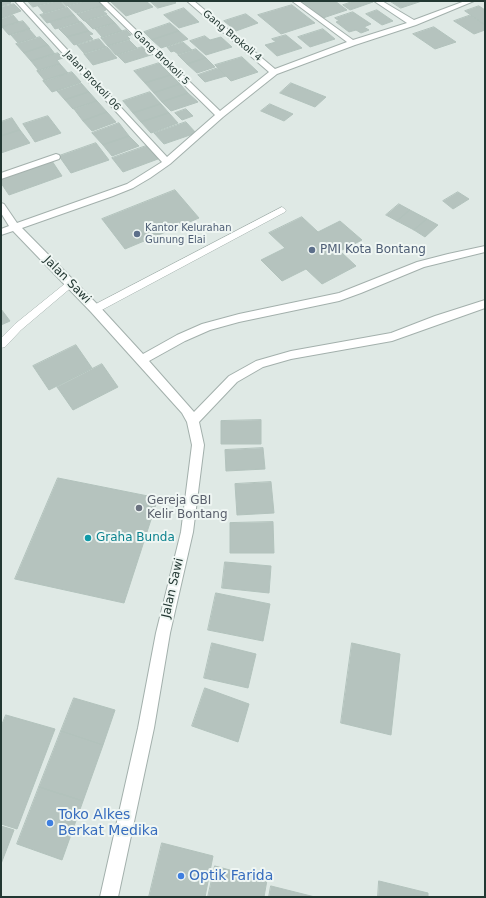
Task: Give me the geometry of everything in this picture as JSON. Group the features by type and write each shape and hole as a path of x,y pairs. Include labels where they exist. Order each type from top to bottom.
{"street":[{"name":"Jalan Brokoli 06","path":"18,1 167,162"},
{"name":"Gang Brokoli 5","path":"102,1 220,115"},
{"name":"Gang Brokoli 4","path":"190,1 274,72"},
{"path":"295,1 352,43"},
{"path":"377,1 413,23"},
{"path":"1,232 16,228 130,186 167,162 220,115 274,72 352,43 413,23 470,1"},
{"path":"1,176 56,157"},
{"name":"Jalan Sawi","path":"1,206 16,228 95,309 190,415 198,445 187,532 163,633 146,728 109,897"},
{"path":"142,360 183,337 206,327 250,315 319,303 367,287 413,267 446,257 485,249"},
{"path":"190,415 233,379 260,364 291,355 392,338 439,319 485,304"}],"lane":[{"path":"95,309 282,210"},
{"path":"1,344 18,327 70,284"}],"building":[{"path":"1,1 9,1 11,3 1,6"},
{"path":"28,1 54,1 33,7"},
{"path":"60,1 65,7 44,13 38,6"},
{"path":"61,1 83,1 66,6"},
{"path":"85,1 98,1 103,6 76,13 68,6"},
{"path":"146,1 153,7 126,16 111,2"},
{"path":"150,1 174,1 176,3 158,8"},
{"path":"301,1 335,1 347,10 323,18"},
{"path":"354,1 373,2 350,10 343,5"},
{"path":"390,1 422,1 401,8"},
{"path":"14,4 21,11 1,18 1,7"},
{"path":"292,5 315,23 281,34 258,15"},
{"path":"102,6 106,10 103,11 107,14 84,21 77,14"},
{"path":"479,6 485,10 485,25 465,11"},
{"path":"67,7 74,15 47,23 40,15"},
{"path":"184,8 199,22 179,28 164,15"},
{"path":"377,10 393,21 382,25 366,14"},
{"path":"353,12 371,24 364,27 369,30 361,33 356,30 349,32 336,22 339,21 335,18"},
{"path":"246,14 258,23 236,31 224,21"},
{"path":"13,15 19,22 2,27 1,19"},
{"path":"74,15 80,22 55,29 50,22"},
{"path":"107,15 115,23 93,29 85,21"},
{"path":"471,15 485,25 485,30 474,34 454,21"},
{"path":"23,21 30,29 9,35 2,27"},
{"path":"81,22 89,31 67,37 59,29"},
{"path":"115,23 122,31 102,37 95,29"},
{"path":"170,23 179,31 152,40 144,32"},
{"path":"434,27 456,42 435,49 413,34"},
{"path":"29,29 36,37 18,43 11,35"},
{"path":"323,29 335,39 310,47 298,37"},
{"path":"126,30 131,35 127,36 130,39 108,46 101,38"},
{"path":"89,31 93,34 89,35 93,39 74,45 67,37"},
{"path":"179,31 188,39 161,48 152,40"},
{"path":"286,35 302,48 277,56 265,45 276,42 272,39"},
{"path":"205,36 210,40 221,37 232,47 206,55 190,41"},
{"path":"40,37 48,45 24,53 16,44"},
{"path":"99,39 106,47 84,53 77,45"},
{"path":"129,40 137,48 116,55 108,46"},
{"path":"183,42 192,50 178,54 174,51 171,52 167,47"},
{"path":"48,45 55,54 31,61 24,53"},
{"path":"145,46 154,54 125,63 117,55"},
{"path":"107,47 117,58 93,65 84,54"},
{"path":"196,49 206,58 187,64 178,55"},
{"path":"58,53 63,58 57,60 60,64 39,71 31,61"},
{"path":"242,57 258,72 231,81 215,65"},
{"path":"206,58 215,67 197,73 187,64"},
{"path":"159,63 171,75 145,83 134,71"},
{"path":"60,64 68,73 45,81 37,71"},
{"path":"218,68 226,76 205,82 198,75"},
{"path":"72,72 81,82 52,92 43,81"},
{"path":"171,75 180,84 154,93 145,83"},
{"path":"81,83 89,92 65,100 57,91"},
{"path":"291,83 326,97 315,107 280,93"},
{"path":"180,84 188,93 162,102 154,93"},
{"path":"89,92 97,101 73,109 65,100"},
{"path":"150,92 161,104 133,113 123,101"},
{"path":"188,93 198,102 171,111 162,102"},
{"path":"97,101 107,112 83,121 74,109"},
{"path":"161,104 169,113 141,122 133,113"},
{"path":"270,104 293,114 284,121 261,111"},
{"path":"186,109 193,116 182,120 175,113"},
{"path":"107,112 116,122 92,131 83,121"},
{"path":"169,113 178,123 151,133 141,122"},
{"path":"48,116 61,133 35,142 23,124"},
{"path":"12,118 20,130 1,136 1,122"},
{"path":"186,122 196,133 164,144 154,133"},
{"path":"119,123 129,136 103,145 92,133"},
{"path":"20,130 30,143 1,153 1,136"},
{"path":"129,136 139,146 112,156 103,145"},
{"path":"96,143 109,160 71,173 59,156"},
{"path":"146,146 158,159 123,172 112,158"},
{"path":"52,161 62,176 9,195 1,183 1,179"},
{"name":"Kantor Kelurahan Gunung Elai","path":"175,190 199,218 125,249 102,219"},
{"path":"458,192 469,199 453,209 443,201"},
{"path":"399,204 410,210 397,221 386,215"},
{"path":"410,210 427,219 414,230 397,221"},
{"name":"PMI Kota Bontang","path":"302,217 318,232 340,221 362,240 340,251 356,266 322,284 306,269 282,281 261,260 285,248 269,233"},
{"path":"427,219 438,225 425,237 414,230"},
{"path":"1,309 10,321 1,325"},
{"path":"76,345 92,368 49,390 33,366"},
{"path":"102,364 118,387 73,410 57,387"},
{"path":"261,420 261,444 221,444 221,421"},
{"path":"263,448 265,469 226,471 225,450"},
{"name":"Graha Bunda","path":"58,478 158,498 124,603 15,579"},
{"path":"271,482 274,513 237,515 235,484"},
{"path":"273,522 274,553 230,553 230,523"},
{"path":"225,562 271,566 269,593 222,588"},
{"path":"216,593 270,604 263,641 208,630"},
{"path":"212,643 256,654 248,688 204,678"},
{"path":"352,643 400,654 391,735 341,723"},
{"path":"205,688 249,704 238,742 192,726"},
{"path":"74,698 115,710 103,745 61,731"},
{"path":"6,715 55,729 17,829 1,824 1,727"},
{"path":"61,731 103,745 83,801 39,787"},
{"name":"Toko Alkes Berkat Medika","path":"39,787 83,801 62,860 17,844"},
{"path":"1,826 14,830 1,864"},
{"name":"Optik Farida","path":"162,843 213,856 205,897 149,897"},
{"path":"215,866 267,880 264,897 208,897"},
{"path":"379,881 428,893 428,897 378,897"},
{"path":"271,886 315,897 269,897"}],"place":[{"name":"Kantor Kelurahan Gunung Elai","path":"137,234"},
{"name":"PMI Kota Bontang","path":"312,250"},
{"name":"Gereja GBI Kelir Bontang","path":"139,508"},
{"name":"Graha Bunda","path":"88,538"},
{"name":"Toko Alkes Berkat Medika","path":"50,823"},
{"name":"Optik Farida","path":"181,876"}]}
